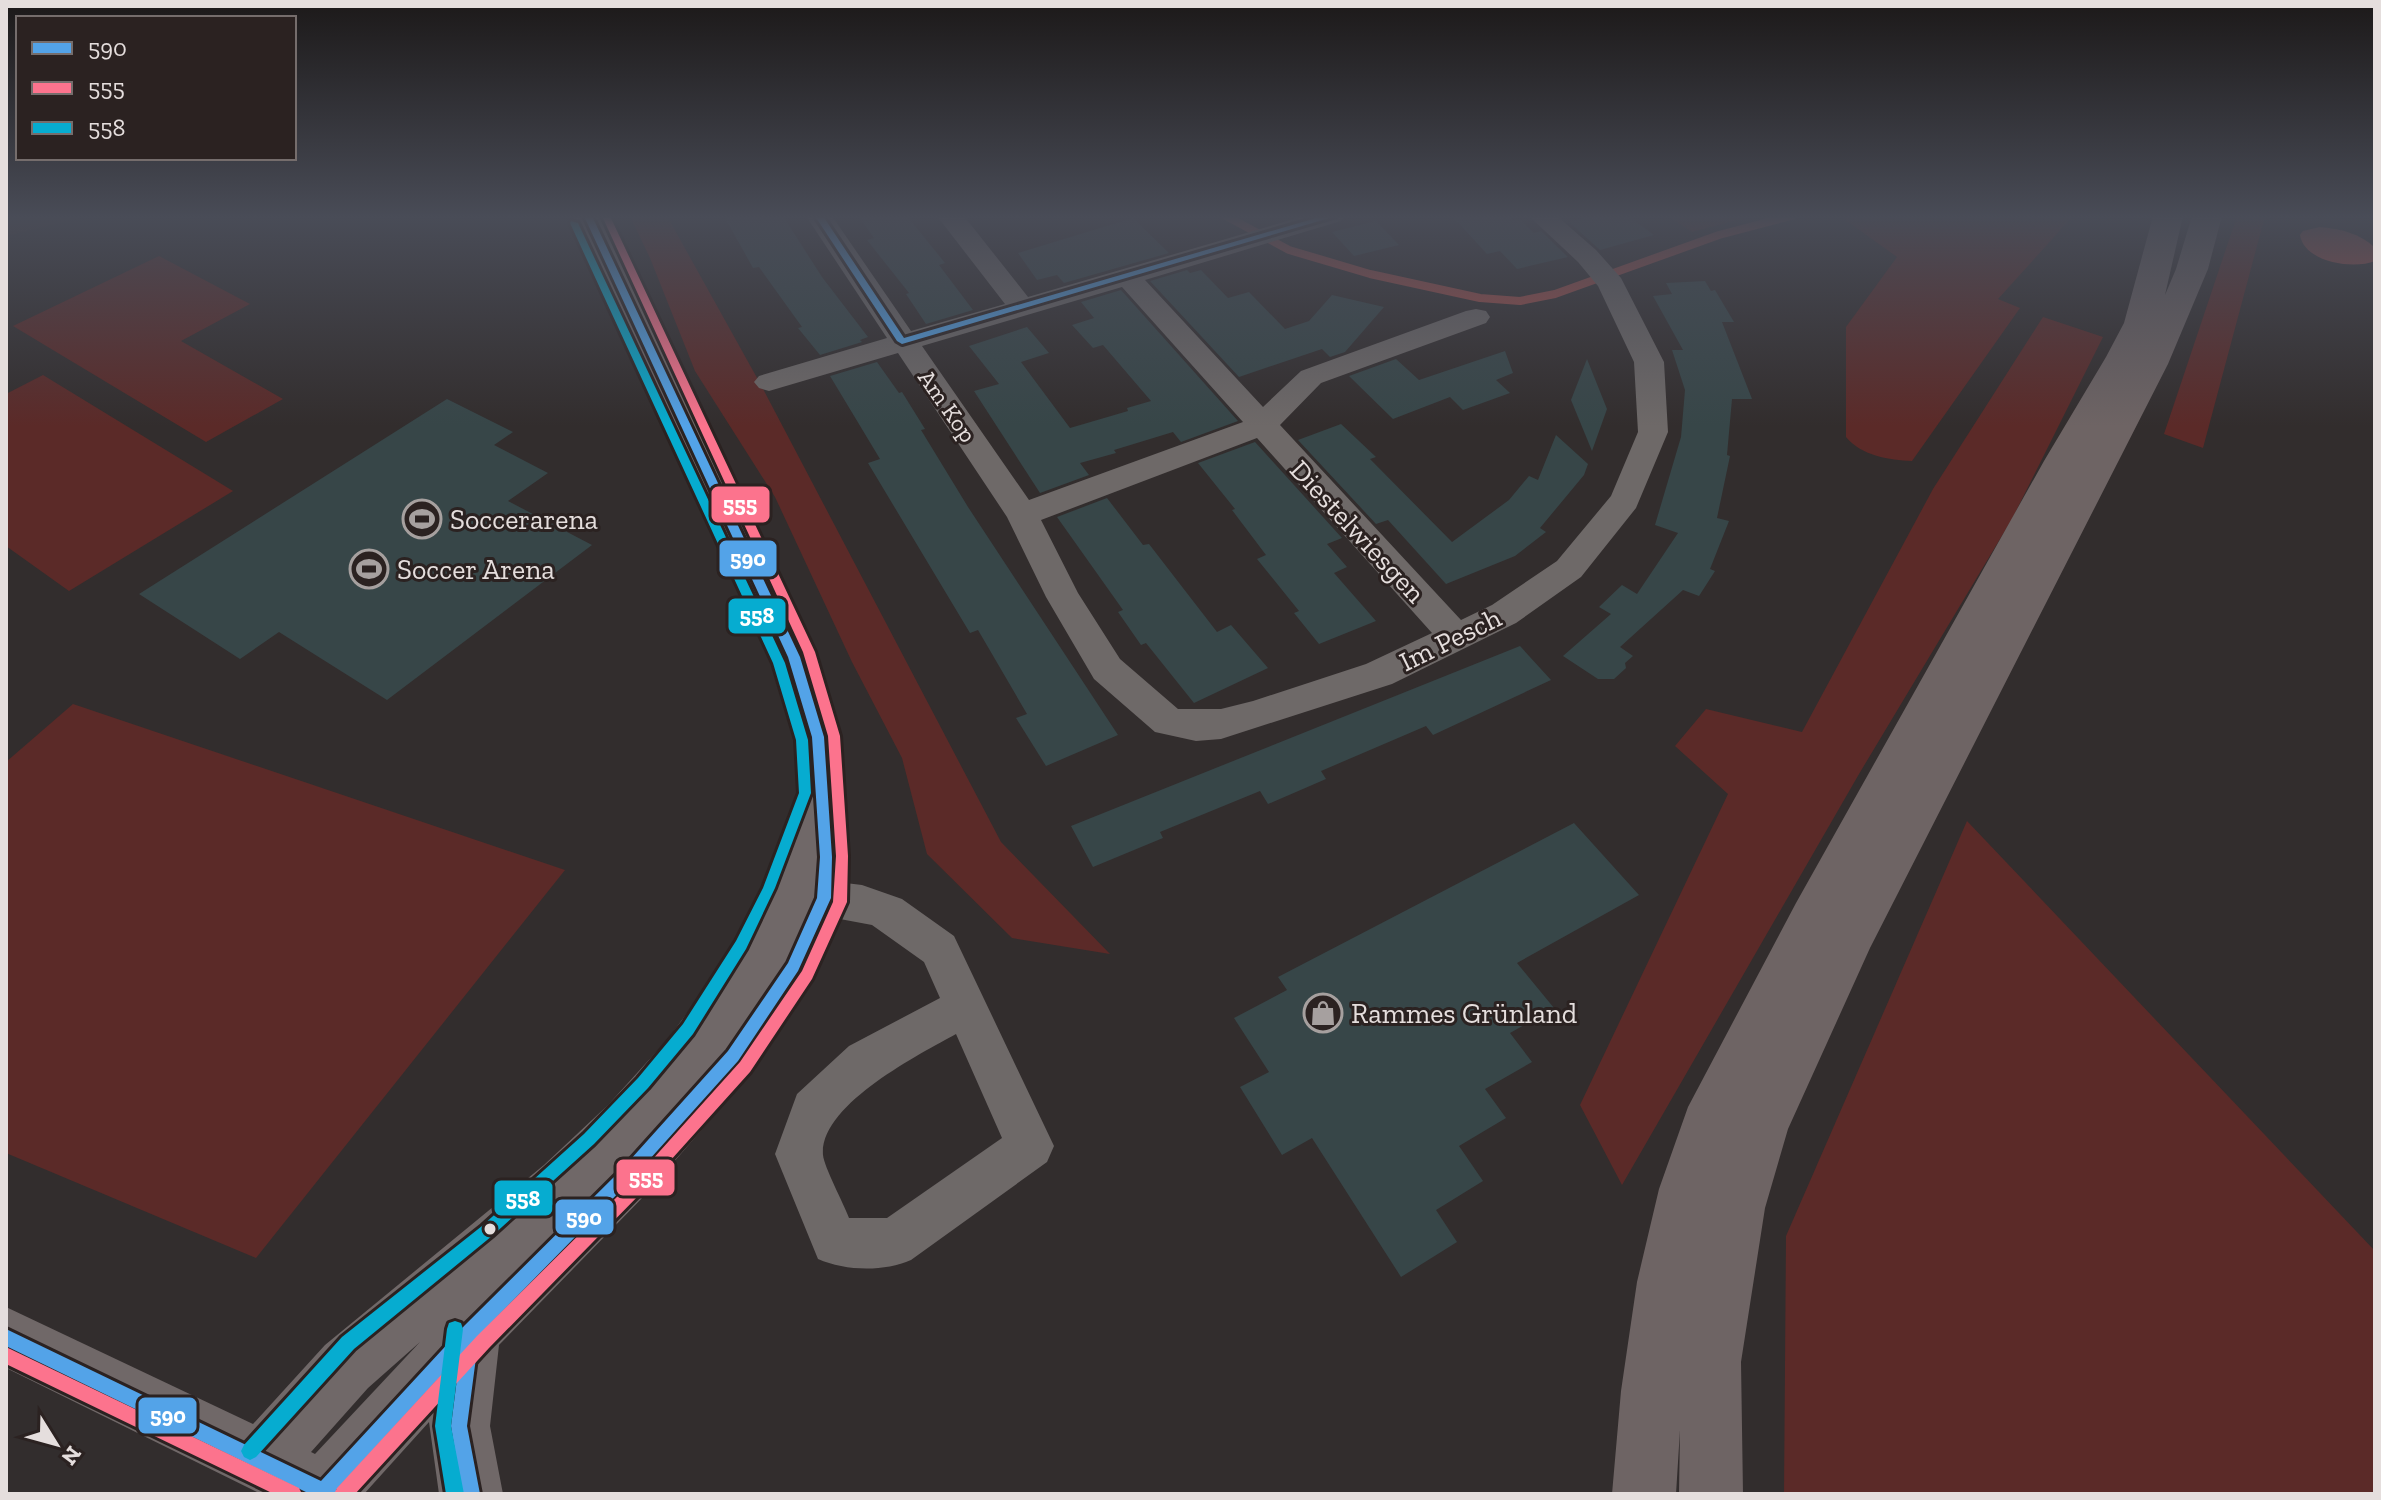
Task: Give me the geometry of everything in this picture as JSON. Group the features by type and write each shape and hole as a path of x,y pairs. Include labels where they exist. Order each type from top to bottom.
{"highway":[{"path":"1711,1494 1711,1362 1737,1208 1762,1126 1850,938 2145,344 2152,286"},
{"path":"1644,1494 1652,1391 1666,1282 1687,1189 1715,1107 2062,461 2145,344 2181,286"}],"main road":[{"path":"262,1462 359,1355 497,1243 600,1151 655,1094 804,896 826,857 818,737 794,657 621,286"},
{"path":"6,1337 326,1493 471,1331 626,1175 733,1056 793,967 804,896"},
{"path":"471,1331 459,1426 471,1494"}],"street":[{"name":"Am Kop","path":"865,286 1022,515"},
{"path":"1006,286 1023,308"},
{"path":"769,382 1098,286"},
{"name":"Diestelwiesgen","path":"1136,286 1455,636"},
{"name":"Im Pesch","path":"1022,515 1063,597 1107,669 1168,722 1196,726 1221,724 1379,674 1504,614 1569,569 1625,500 1653,432 1649,362 1609,286"},
{"path":"1022,515 1261,426 1311,377 1476,317"},
{"path":"804,896 862,903 887,912 939,949 1030,1146 894,1243 835,1242 799,1154 813,1110 865,1061 964,1007"}],"shaded area":[{"path":"96,286 216,286 250,304 181,341 283,399 206,442 13,326"},
{"path":"661,286 706,286 1001,842 1110,954 1012,938 927,854 902,758 852,662 775,497 695,371"},
{"path":"1876,286 2010,286 1998,299 2020,308 1912,461 1868,453 1846,437 1846,327"},
{"path":"2214,286 2246,286 2203,448 2164,434"},
{"path":"2043,317 2103,337 2012,519 1859,774 1622,1185 1580,1105 1728,794 1675,746 1706,709 1802,732 1933,489"},
{"path":"43,375 233,491 69,591 6,546 6,394"},
{"path":"73,704 565,870 256,1258 6,1153 6,762"},
{"path":"1967,821 2375,1251 2375,1494 1784,1494 1786,1236"}],"building":[{"path":"773,286 829,286 868,337 860,340 862,342 820,355 798,328 802,327"},
{"path":"903,286 955,286 973,310 926,324 906,294 909,293"},
{"path":"1155,286 1216,286 1228,298 1249,292 1285,329 1309,321 1332,295 1384,307 1345,352 1330,357 1322,349 1239,377"},
{"path":"1668,286 1708,286 1711,291 1715,290 1734,322 1722,322 1752,399 1732,399 1727,455 1730,456 1717,518 1729,521 1710,569 1715,571 1699,596 1683,590 1620,647 1633,656 1625,663 1626,668 1614,679 1598,679 1563,656 1611,614 1599,607 1622,585 1637,594 1678,533 1655,525 1681,437 1685,390 1672,350 1683,350 1653,296 1672,294"},
{"path":"1121,290 1238,421 1181,442 1173,432 1114,450 1116,453 1080,463 1089,475 1040,493 974,391 999,384 969,346 1027,327 1049,353 1021,362 1070,428 1128,411 1127,408 1151,401 1103,345 1093,348 1072,325 1094,318 1081,302"},
{"path":"1505,351 1513,373 1496,380 1510,393 1463,410 1450,397 1393,419 1349,376 1396,359 1419,380"},
{"path":"1587,359 1607,409 1592,451 1571,400"},
{"path":"877,362 899,393 902,392 925,429 921,430 968,507 1118,735 1046,766 1016,718 1027,714 978,630 970,633 868,463 880,459 830,376"},
{"name":"Soccer Arena","path":"447,399 513,432 494,445 548,473 508,501 592,545 387,700 279,632 240,659 139,594"},
{"path":"1341,424 1376,457 1370,459 1452,542 1509,500 1529,476 1538,480 1556,435 1588,464 1584,475 1540,528 1546,532 1515,556 1446,584 1388,520 1376,524 1298,440"},
{"path":"1255,442 1342,538 1327,544 1347,567 1334,573 1376,621 1319,644 1294,613 1299,611 1257,559 1266,555 1232,510 1235,509 1198,463"},
{"path":"1107,498 1143,545 1149,544 1217,632 1231,625 1268,668 1194,703 1146,643 1141,645 1118,612 1123,610 1057,517"},
{"path":"1520,646 1551,680 1433,735 1426,726 1321,771 1326,779 1268,804 1260,791 1160,832 1163,838 1093,867 1071,826"},
{"path":"1574,823 1639,895 1517,963 1554,1008 1510,1033 1532,1062 1485,1089 1506,1118 1459,1146 1483,1181 1436,1210 1457,1242 1401,1277 1312,1138 1282,1155 1240,1087 1269,1072 1234,1018 1287,990 1278,977"}],"waterway":[{"path":"1425,286 1480,298 1520,301 1577,286"}],"transit line":[{"name":"558","path":"250,1451 348,1343 487,1231 589,1139 643,1083 688,1029 741,945 769,888 805,793 802,740 779,663 603,286"},
{"name":"590","path":"324,1491 471,1331 626,1175 733,1056 793,967 824,898 826,857 818,737 794,657 621,286"},
{"name":"555","path":"343,1494 483,1342 638,1186 745,1067 807,975 840,902 842,856 834,736 809,652 639,286"},
{"name":"590","path":"865,286 902,341"},
{"name":"590","path":"902,341 1091,286"},
{"name":"558","path":"455,1329 443,1426 455,1494"},
{"name":"590","path":"471,1331 459,1426 471,1494"},
{"name":"590","path":"6,1337 329,1494"},
{"name":"555","path":"6,1355 293,1494"}],"place":[{"name":"Soccerarena","path":"422,519"},
{"name":"Soccer Arena","path":"369,569"},
{"name":"Rammes Grünland","path":"1323,1013"}]}
